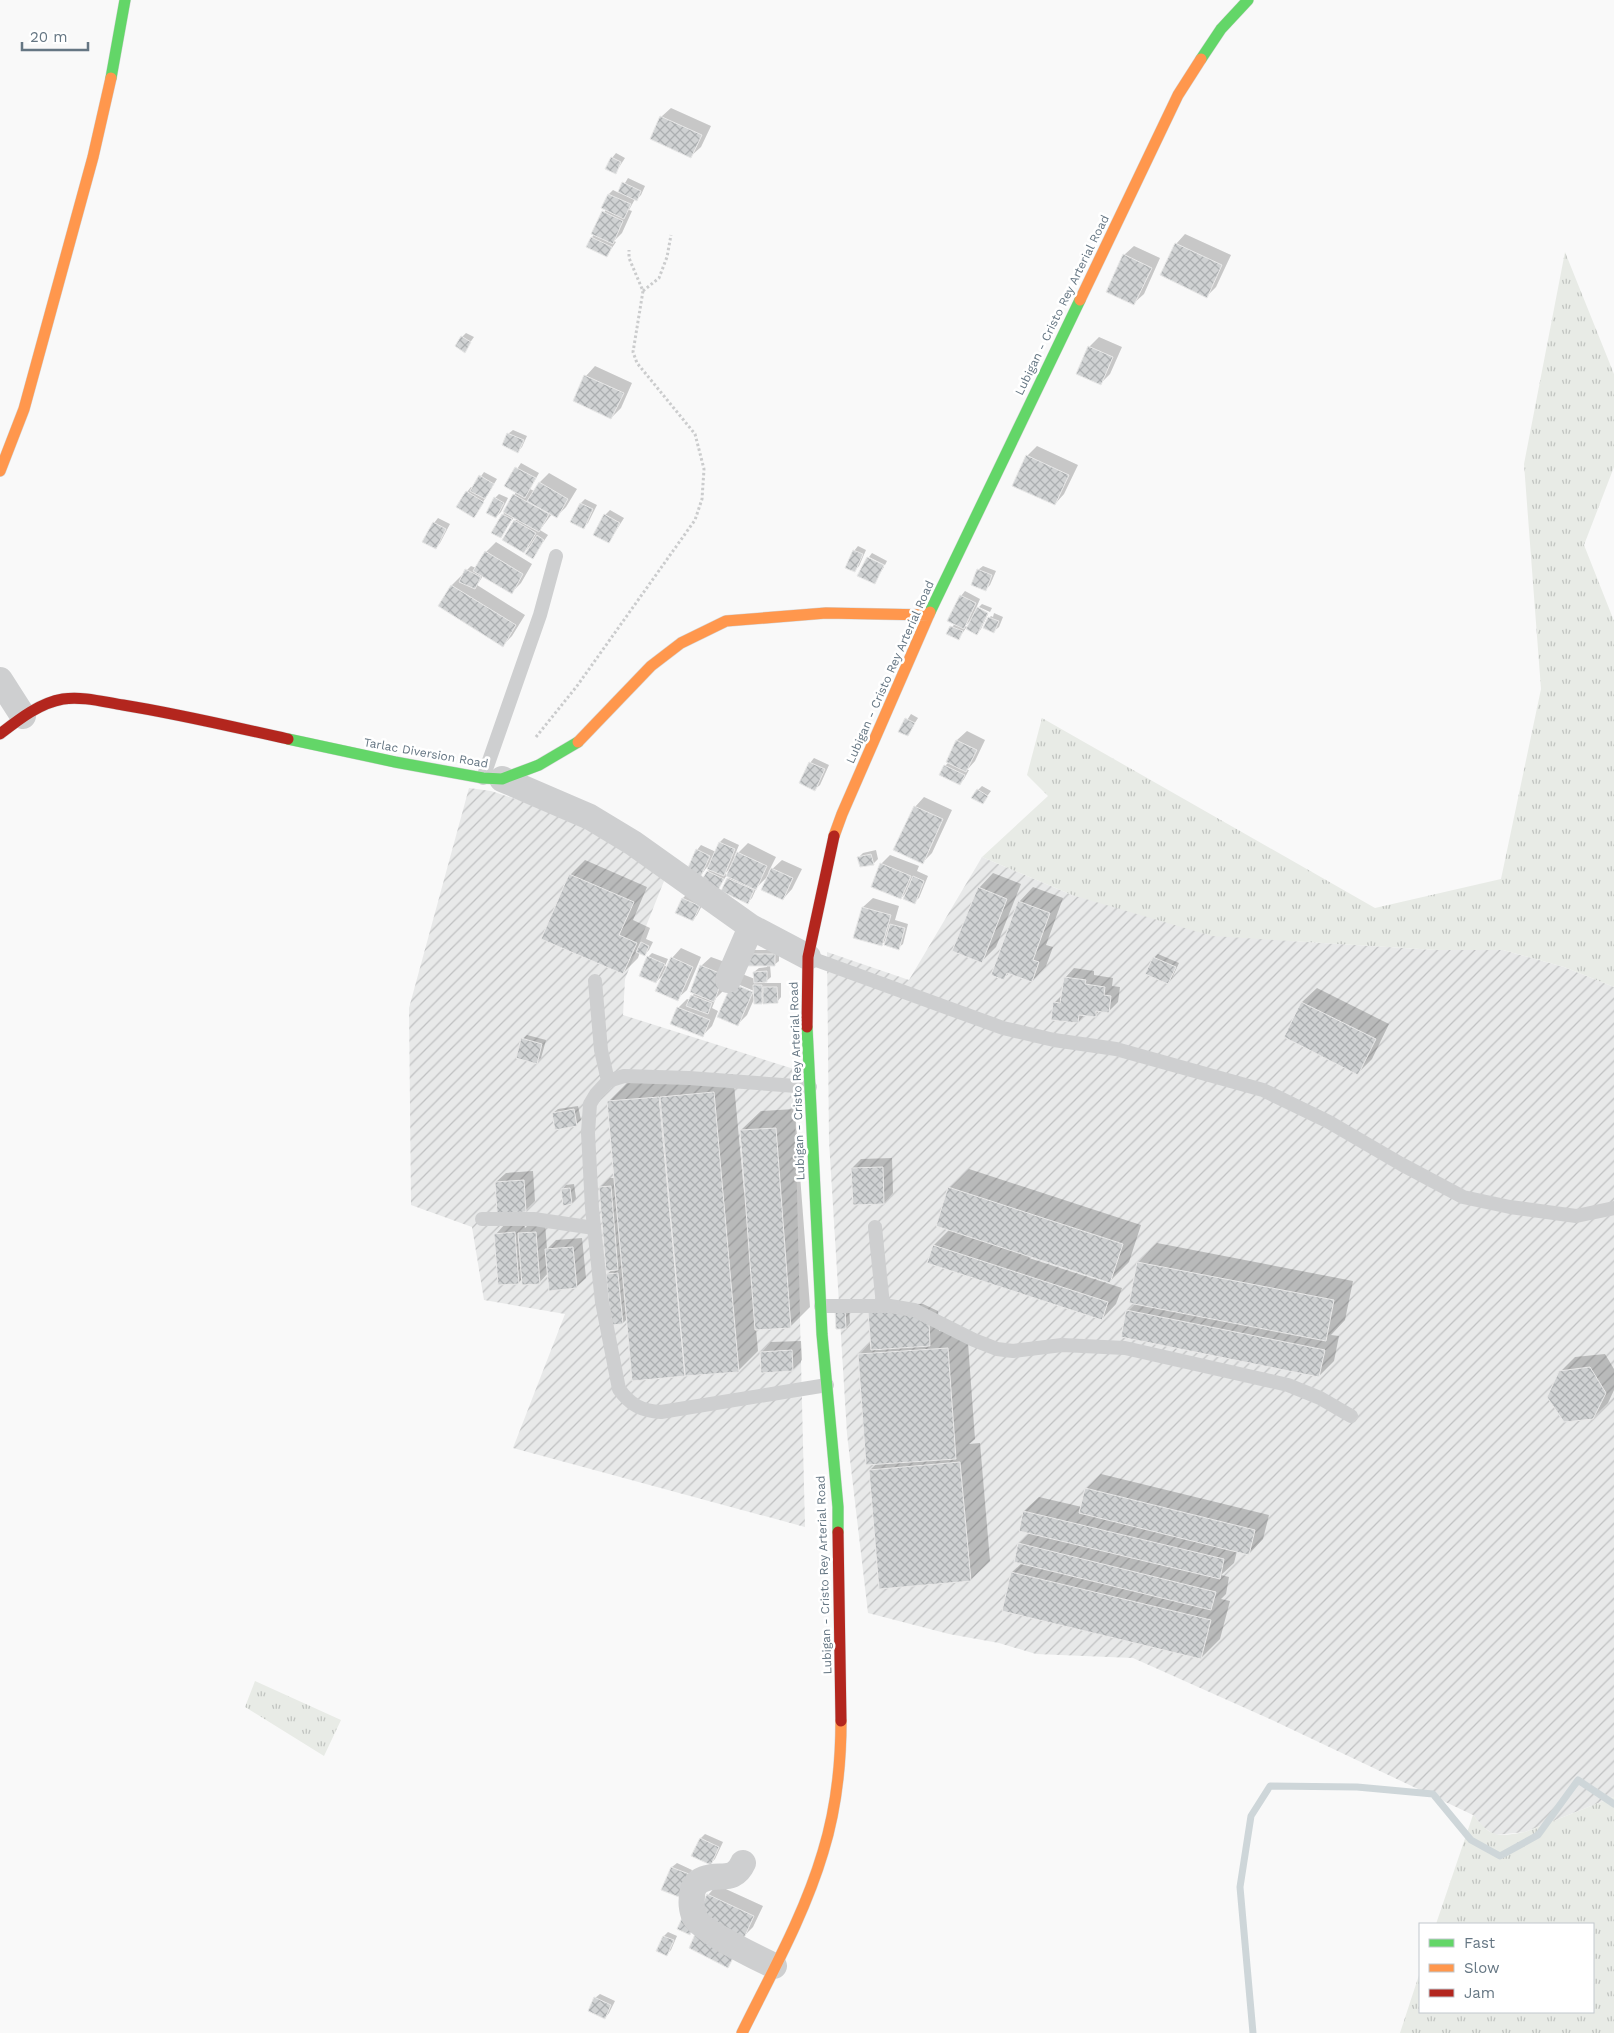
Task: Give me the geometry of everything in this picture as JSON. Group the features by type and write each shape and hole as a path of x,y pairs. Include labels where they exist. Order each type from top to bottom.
{"main road":[{"path":"0,471 24,409 93,157 108,95 125,0"},
{"name":"Lubigan - Cristo Rey Arterial Road","path":"742,2033 806,1901 820,1864 838,1788 841,1749 838,1507 821,1306 806,1004 808,957 831,845 929,616 1178,95 1221,29 1248,0"},
{"name":"Tarlac Diversion Road","path":"0,734 23,716 46,704 63,699 86,699 159,711 395,762 493,778 539,765 582,739 651,666 680,643 726,621 826,613 929,616"}],"street":[{"path":"0,680 23,716"},
{"path":"493,778 599,822 633,843 752,927 808,957"},
{"path":"728,980 752,927"},
{"path":"743,1863 737,1873 705,1879 696,1884 692,1891 694,1917 702,1926 730,1944 774,1966"}],"lane":[{"path":"493,778 556,556"},
{"path":"808,957 1003,1028 1054,1040 1116,1049 1263,1090 1329,1122 1463,1197 1510,1207 1576,1216 1614,1208"},
{"path":"595,981 602,1050 608,1081"},
{"path":"810,1087 689,1078 624,1076 608,1081 596,1094 590,1104 588,1134 594,1228 602,1302 619,1389 627,1400 639,1408 661,1412 827,1385"},
{"path":"482,1219 534,1219 594,1228"},
{"path":"875,1227 883,1306"},
{"path":"821,1306 883,1306 914,1310 974,1340 997,1349 1024,1351 1062,1345 1126,1348 1288,1385 1320,1398 1350,1416"}],"path":[{"path":"643,291 658,278 667,257 671,236"},
{"path":"533,740 577,686 695,520 702,500 704,469 695,434 638,363 633,352 643,291 629,258 629,250"}],"shaded area":[{"path":"469,788 491,791 570,817 666,876 625,979 623,1015 794,1069 805,1527 513,1448 565,1314 484,1300 472,1227 411,1205 409,1008"},
{"path":"982,857 1072,895 1291,941 1436,950 1503,950 1564,967 1614,987 1614,1797 1525,1832 1495,1835 1483,1827 1473,1815 1272,1720 1133,1658 1036,1654 999,1643 949,1634 868,1613 847,1434 829,1141 827,952 909,980"}],"green space":[{"path":"1565,252 1614,374 1614,467 1584,545 1614,621 1614,987 1564,967 1503,950 1436,950 1212,936 1072,895 982,857 1048,796 1027,775 1042,718 1375,908 1501,879 1541,689 1524,464"},
{"path":"255,1681 341,1720 324,1756 245,1707"},
{"path":"1614,1797 1614,2033 1400,2033 1419,1975 1419,2013 1594,2013 1594,1923 1436,1923 1473,1815 1485,1828 1495,1834 1507,1835 1525,1832"}],"building":[{"path":"660,116 702,135 691,158 650,139"},
{"path":"611,157 621,162 616,174 605,169"},
{"path":"622,182 641,191 637,201 618,192"},
{"path":"608,194 631,204 624,219 601,208"},
{"path":"602,211 623,221 613,244 591,234"},
{"path":"591,237 612,247 607,257 586,247"},
{"path":"1175,243 1222,265 1207,298 1160,275"},
{"path":"1123,254 1152,268 1134,305 1106,292"},
{"path":"461,336 471,342 465,353 455,346"},
{"path":"1088,346 1113,357 1101,385 1076,374"},
{"path":"584,375 624,393 611,419 573,401"},
{"path":"507,433 524,440 518,453 502,445"},
{"path":"1026,455 1069,475 1055,505 1012,486"},
{"path":"515,467 536,478 525,498 504,486"},
{"path":"479,475 494,484 485,499 470,491"},
{"path":"539,482 568,499 557,518 527,501"},
{"path":"466,491 484,502 474,518 456,507"},
{"path":"513,494 549,514 539,532 503,512"},
{"path":"494,497 504,503 496,518 486,513"},
{"path":"580,503 593,509 584,529 570,522"},
{"path":"502,514 512,519 501,538 491,533"},
{"path":"604,514 620,523 609,543 593,535"},
{"path":"514,520 536,533 524,553 502,540"},
{"path":"433,522 446,529 436,549 422,542"},
{"path":"537,535 544,540 533,559 525,554"},
{"path":"853,550 863,554 855,572 845,568"},
{"path":"485,551 523,574 512,594 473,571"},
{"path":"867,557 884,565 875,584 857,576"},
{"path":"465,569 481,577 475,589 459,582"},
{"path":"977,569 992,575 986,591 971,585"},
{"path":"451,585 516,625 503,647 438,606"},
{"path":"960,595 976,603 964,629 947,621"},
{"path":"977,607 988,613 977,635 966,629"},
{"path":"988,617 999,621 994,633 983,628"},
{"path":"950,626 963,631 959,640 946,634"},
{"path":"905,718 915,723 908,736 898,732"},
{"path":"956,740 977,750 966,772 946,762"},
{"path":"809,762 825,769 815,791 799,783"},
{"path":"944,765 965,775 960,785 939,775"},
{"path":"977,789 988,796 983,804 971,798"},
{"path":"914,806 943,819 923,864 893,850"},
{"path":"719,842 735,849 724,876 707,869"},
{"path":"696,849 710,856 701,876 687,870"},
{"path":"737,852 767,866 756,890 726,876"},
{"path":"871,854 874,865 860,867 857,857"},
{"path":"880,863 911,876 901,899 871,887"},
{"path":"771,868 793,878 783,900 761,890"},
{"path":"707,871 724,879 718,890 701,881"},
{"path":"569,874 634,902 619,935 637,943 623,974 541,939"},
{"path":"913,876 924,881 915,904 903,899"},
{"path":"727,878 754,890 748,904 721,891"},
{"path":"978,887 1007,899 982,963 952,951"},
{"path":"682,898 700,906 693,921 675,913"},
{"path":"1018,901 1050,913 1033,960 1039,962 1032,982 1007,973 1004,980 991,975"},
{"path":"862,907 891,915 882,946 853,938"},
{"path":"890,924 905,928 899,950 884,945"},
{"path":"641,942 649,946 645,956 636,952"},
{"path":"746,954 775,954 775,966 746,966"},
{"path":"647,956 665,964 656,983 639,976"},
{"path":"671,957 693,967 678,1001 655,991"},
{"path":"1153,957 1176,967 1168,984 1145,974"},
{"path":"700,965 724,975 714,1002 690,992"},
{"path":"767,971 767,982 754,983 753,972"},
{"path":"1064,977 1086,980 1085,984 1105,987 1104,995 1111,996 1109,1013 1096,1011 1096,1017 1079,1015 1078,1023 1051,1020 1053,1002 1060,1003"},
{"path":"732,983 753,992 738,1026 717,1017"},
{"path":"753,985 762,985 762,1004 754,1004"},
{"path":"763,987 777,987 778,1003 763,1004"},
{"path":"691,995 712,1003 708,1014 686,1006"},
{"path":"1301,1002 1376,1039 1358,1075 1284,1037"},
{"path":"677,1007 710,1020 703,1037 670,1024"},
{"path":"521,1038 542,1044 537,1064 516,1058"},
{"path":"714,1092 739,1372 685,1376 660,1097"},
{"path":"659,1097 685,1376 632,1381 607,1101"},
{"path":"574,1109 577,1126 555,1130 552,1113"},
{"path":"776,1128 791,1328 755,1330 740,1130"},
{"path":"883,1167 884,1204 853,1205 851,1168"},
{"path":"524,1180 526,1212 497,1213 495,1182"},
{"path":"611,1186 618,1270 606,1271 599,1187"},
{"path":"948,1187 1123,1244 1110,1283 936,1226"},
{"path":"570,1188 572,1204 563,1206 561,1189"},
{"path":"515,1232 519,1284 498,1285 494,1234"},
{"path":"536,1232 540,1284 522,1285 518,1233"},
{"path":"933,1245 1108,1302 1102,1320 927,1263"},
{"path":"573,1247 577,1288 549,1291 545,1249"},
{"path":"1137,1262 1334,1300 1326,1341 1129,1303"},
{"path":"618,1273 623,1324 611,1325 606,1274"},
{"path":"845,1309 846,1329 836,1329 835,1310"},
{"path":"1126,1310 1325,1350 1319,1377 1121,1337"},
{"path":"868,1312 913,1313 929,1321 930,1346 871,1350"},
{"path":"948,1348 956,1459 866,1465 858,1354"},
{"path":"792,1350 793,1371 761,1373 760,1352"},
{"path":"1590,1367 1606,1393 1593,1419 1564,1422 1547,1397 1559,1371"},
{"path":"960,1462 971,1581 879,1589 869,1470"},
{"path":"1085,1488 1255,1530 1249,1555 1079,1513"},
{"path":"1023,1511 1224,1559 1220,1579 1019,1531"},
{"path":"1018,1543 1216,1592 1211,1610 1014,1562"},
{"path":"1011,1572 1211,1620 1201,1659 1002,1611"},
{"path":"700,1838 719,1847 711,1865 691,1856"},
{"path":"671,1867 689,1874 679,1897 661,1890"},
{"path":"707,1894 754,1916 744,1938 697,1916"},
{"path":"682,1918 695,1924 690,1935 677,1929"},
{"path":"696,1932 736,1952 728,1968 689,1948"},
{"path":"663,1936 674,1940 667,1956 656,1951"},
{"path":"594,1997 611,2005 605,2019 588,2011"}],"waterway":[{"path":"1253,2033 1240,1887 1251,1816 1270,1786 1357,1787 1433,1794 1471,1840 1500,1856 1538,1835 1578,1780 1614,1804"}],"traffic: fast":[{"path":"111,78 125,0"},
{"path":"1201,59 1221,29 1248,0"},
{"path":"930,612 1080,300"},
{"path":"288,739 395,762 483,778 502,779 539,765 578,742"},
{"path":"807,1027 822,1334 838,1507 838,1532"}],"traffic: slow":[{"path":"1080,300 1178,95 1201,59"},
{"path":"0,471 24,409 93,157 111,78"},
{"path":"834,836 930,612"},
{"path":"578,742 651,666 681,643 726,621 826,613 929,615"},
{"path":"742,2033 797,1922 823,1852 828,1836 837,1787 841,1721"}],"traffic: jam":[{"path":"0,734 29,713 46,704 63,699 78,698 165,712 288,739"},
{"path":"807,1027 808,957 834,836"},
{"path":"838,1532 841,1721"}]}
